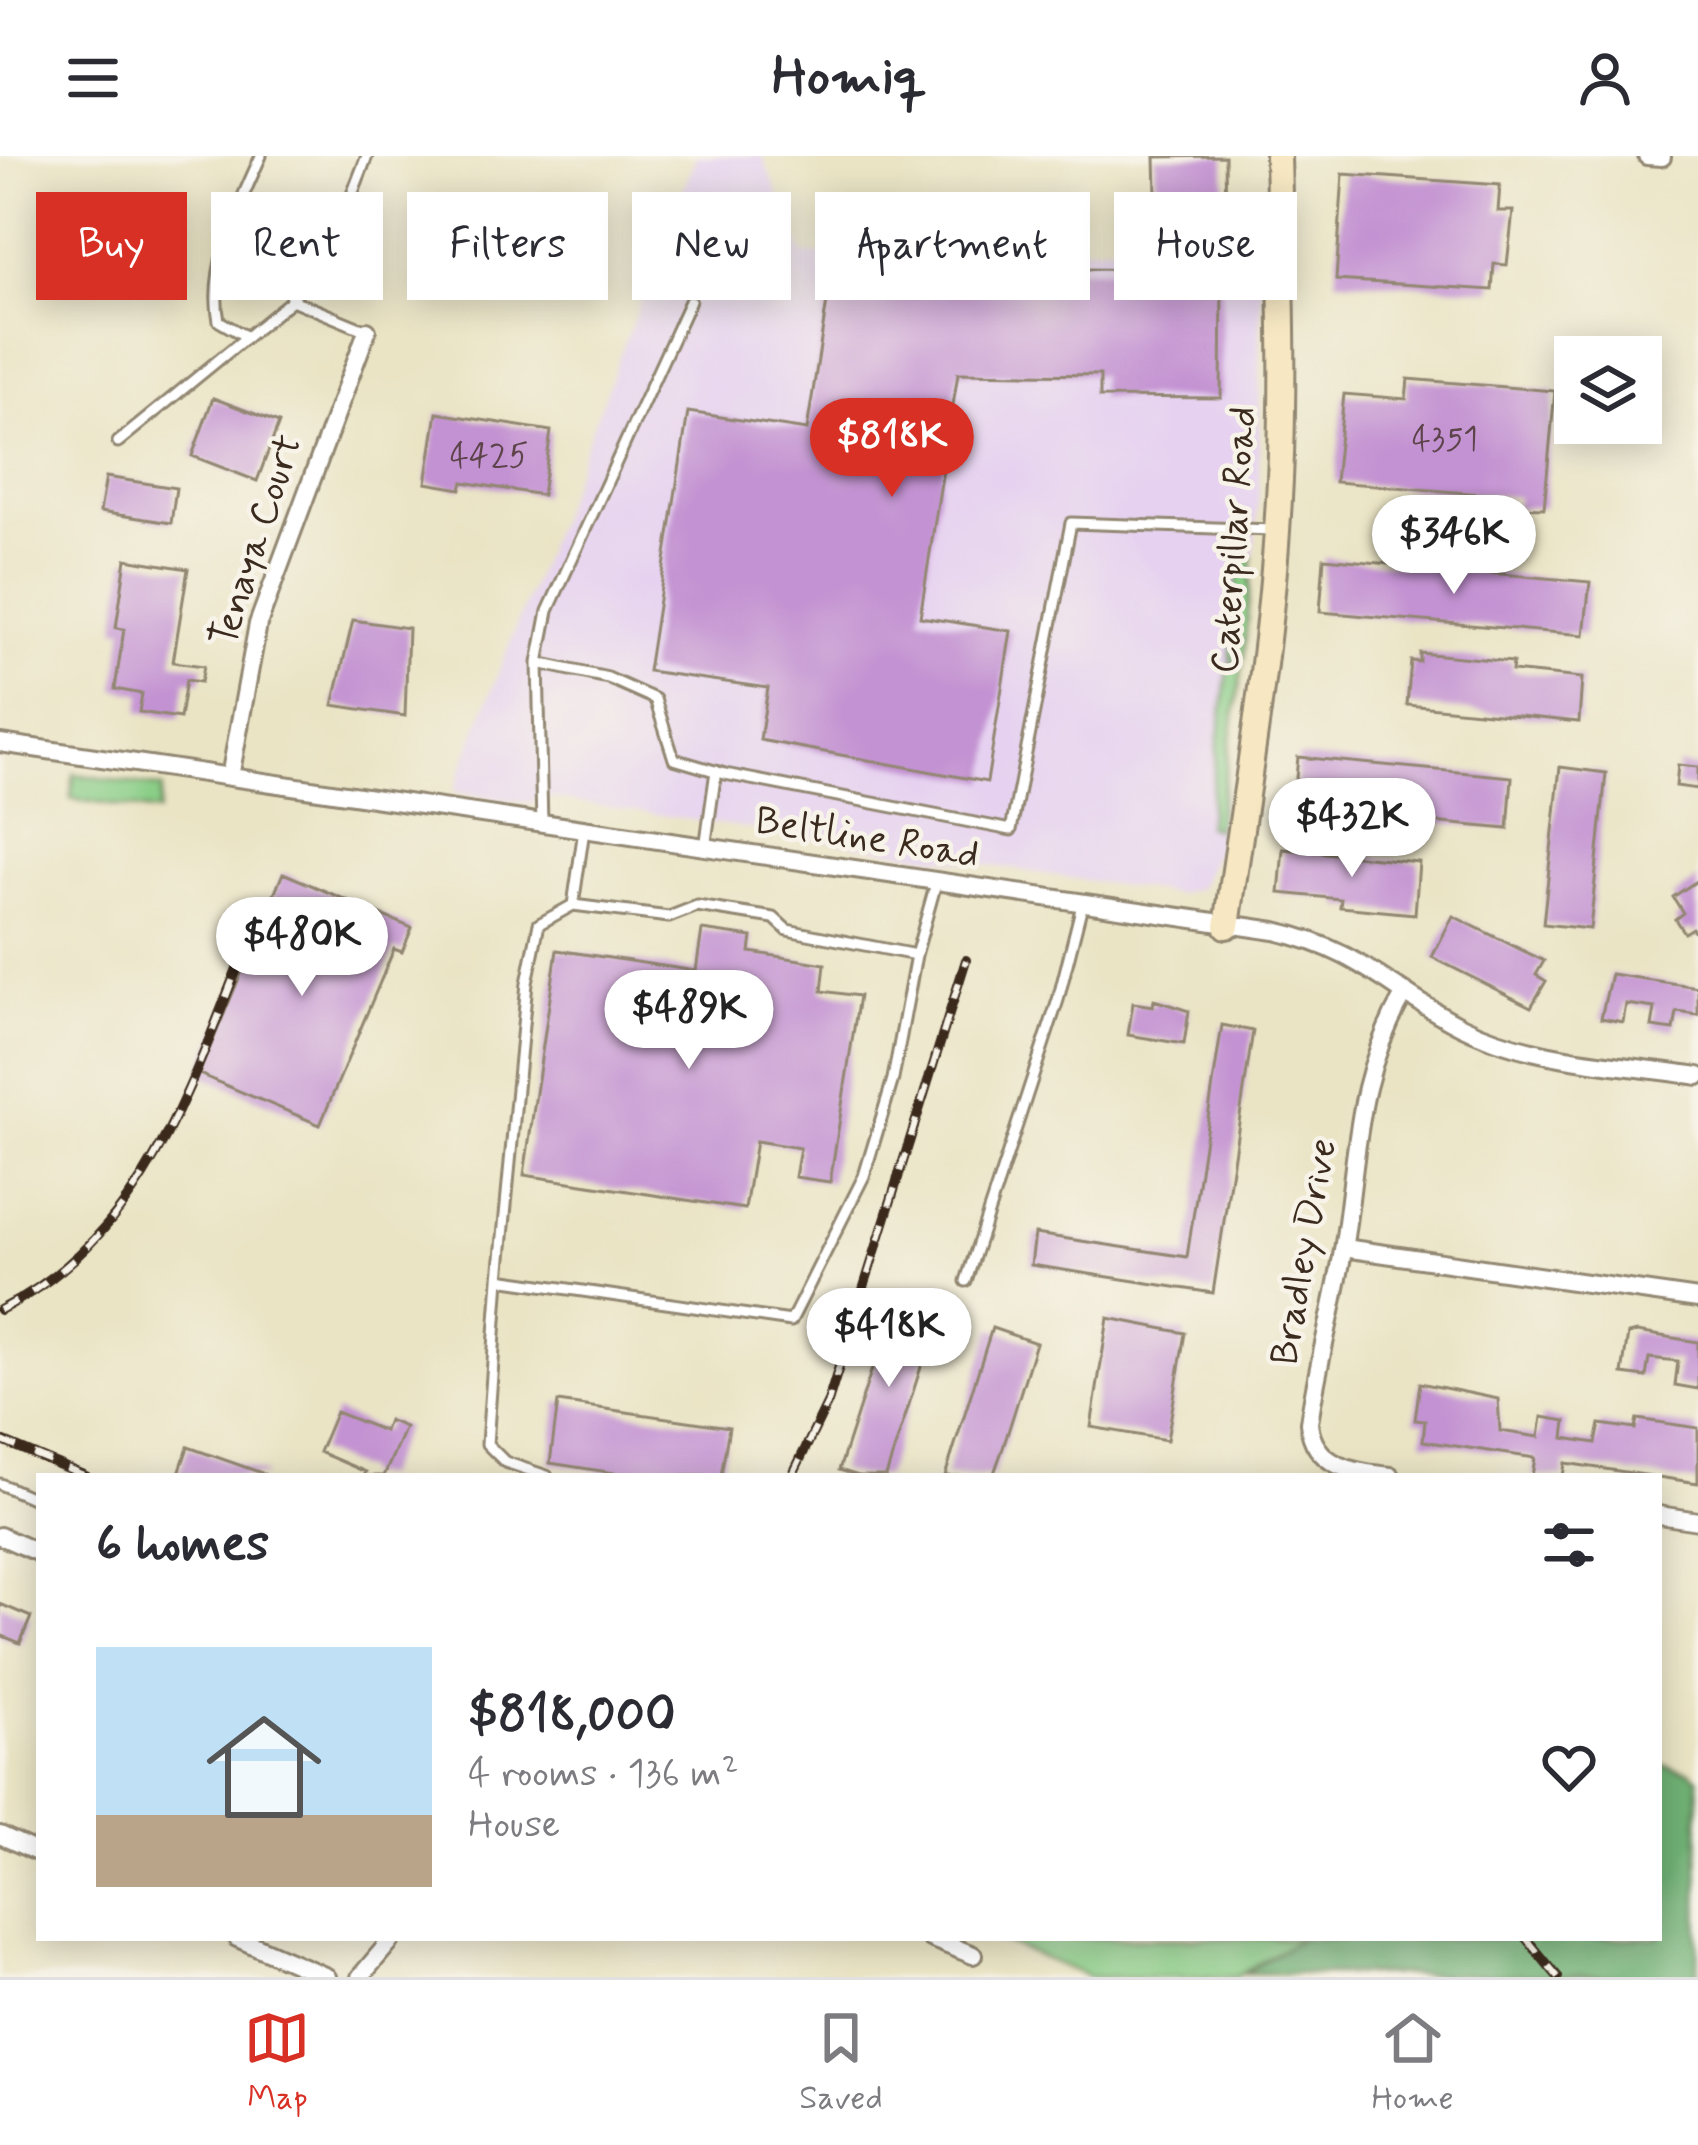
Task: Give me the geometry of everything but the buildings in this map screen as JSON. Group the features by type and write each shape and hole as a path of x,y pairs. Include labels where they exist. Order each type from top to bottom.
{"street":[{"name":"Caterpillar Road","path":"1227,926 1257,722 1277,530 1282,382 1278,156"},
{"path":"1647,156 1662,157"},
{"name":"Tenaya Court","path":"230,777 258,624 367,331"},
{"name":"Beltline Road","path":"0,743 1285,933 1342,952 1497,1041 1698,1076"},
{"name":"Bradley Drive","path":"1377,1473 1330,1462 1310,1432 1344,1248 1372,1054 1405,992"},
{"path":"1344,1248 1698,1299"},
{"path":"1662,1515 1698,1521"},
{"path":"0,1536 36,1552"},
{"path":"0,1835 36,1852"},
{"path":"244,1941 327,1977"},
{"path":"360,1977 390,1941"},
{"path":"938,1941 973,1954"}],"lane":[{"path":"247,192 261,156"},
{"path":"353,192 367,156"},
{"path":"215,300 219,321 247,337"},
{"path":"118,442 292,300 367,331"},
{"path":"542,824 538,663 548,611 690,301"},
{"path":"538,663 608,678 655,699 674,759 1011,830 1071,523 1277,530"},
{"path":"705,848 716,771"},
{"path":"573,904 584,830"},
{"path":"499,1279 790,1322 864,1176 893,1078 916,955 936,883"},
{"path":"538,1473 505,1462 487,1444 527,983 539,924 573,904 669,917 697,906 774,918 788,930 916,955"},
{"path":"966,1281 1058,1000 1082,905"},
{"path":"0,1484 36,1500"}],"shaded area":[{"path":"696,156 762,156 777,192 682,192"},
{"path":"791,226 803,255 815,255 815,300 1090,300 1090,247 1114,246 1114,300 1261,300 1259,490 1251,593 1217,847 1199,888 1176,894 537,796 535,804 453,792 641,300 791,300"}],"green space":[{"path":"1240,548 1252,557 1244,659 1230,659"},
{"path":"1229,663 1243,664 1216,829 1207,826"},
{"path":"74,774 162,788 158,812 71,799"},
{"path":"1662,1765 1690,1771 1698,1778 1698,1977 1246,1973 1296,1941 1662,1941"},
{"path":"1002,1941 1296,1941 1236,1977 1090,1977"}],"railway":[{"path":"0,1310 50,1279 93,1241 128,1198 183,1101 248,941"},
{"path":"793,1473 828,1402 966,960"},
{"path":"0,1440 79,1473"},
{"path":"1528,1941 1558,1977"}]}
